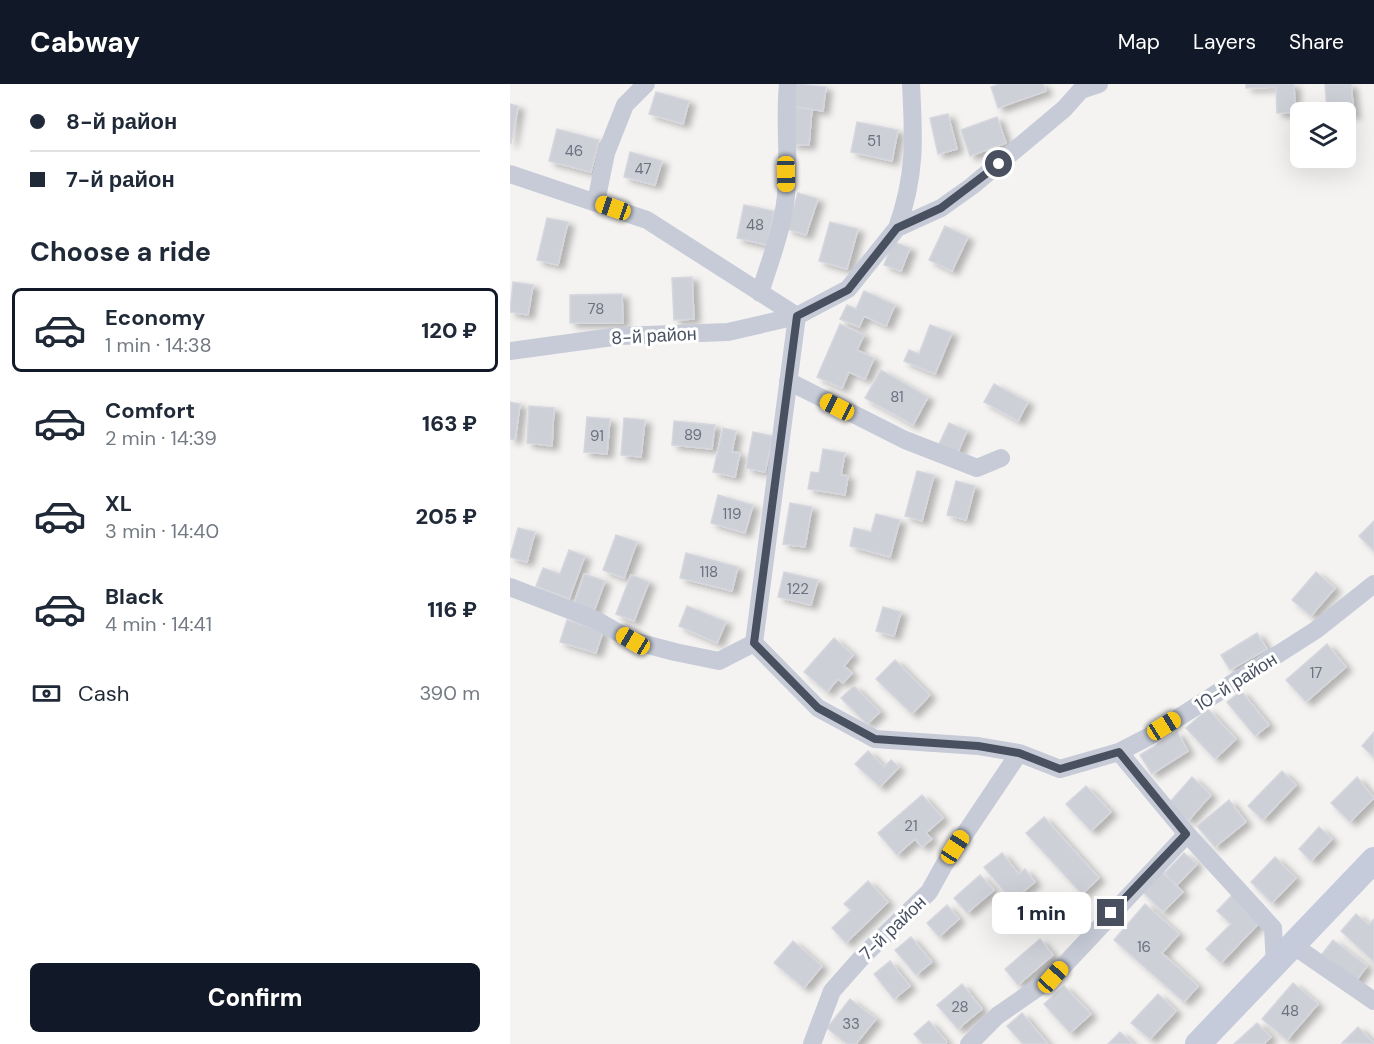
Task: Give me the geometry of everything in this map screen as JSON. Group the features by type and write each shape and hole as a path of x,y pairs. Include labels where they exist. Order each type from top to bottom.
{"street":[{"path":"596,202 606,153 625,105 646,84"},
{"path":"760,293 776,245 786,194 785,115 788,84"},
{"name":"8-й район","path":"510,351 620,336 728,332 797,316 848,290 897,228 909,194 915,145 910,84"},
{"name":"8-й район","path":"897,228 941,208 972,186 1064,109 1081,90 1099,84"},
{"path":"510,174 647,220 797,316 754,643"},
{"path":"788,381 905,440 977,468 1001,458"},
{"name":"10-й район","path":"1019,753 1060,769 1119,752 1232,686 1307,636 1374,584"},
{"path":"510,587 596,620 633,641 675,652 719,661 754,643"},
{"path":"754,643 818,708 875,739 978,746 1019,753"},
{"path":"1119,752 1186,834 1273,928 1275,965"},
{"name":"7-й район","path":"812,1044 832,991 863,956 929,892 944,865 1019,753"},
{"path":"969,1044 997,1016 1053,977 1186,834"},
{"path":"1198,1044 1374,860"},
{"path":"1294,946 1374,1001"}],"building":[{"path":"797,84 826,87 823,111 794,107"},
{"path":"1000,84 1043,84 1046,91 998,108 991,87"},
{"path":"1246,84 1294,84 1295,102 1290,102 1290,112 1277,113 1276,87 1246,88"},
{"path":"1325,84 1351,84 1353,102 1326,102"},
{"path":"656,92 689,101 683,124 649,114"},
{"path":"510,104 518,106 511,143 510,143"},
{"path":"794,107 812,109 809,145 791,144"},
{"path":"948,114 957,149 938,154 930,118"},
{"path":"997,117 1006,143 970,156 961,130"},
{"path":"857,122 898,130 892,161 851,152"},
{"path":"557,129 599,140 591,172 549,161"},
{"path":"630,152 662,161 655,185 624,177"},
{"path":"798,193 818,199 806,235 787,229"},
{"path":"744,205 774,211 767,245 737,238"},
{"path":"547,218 568,222 558,265 537,260"},
{"path":"830,222 858,229 847,269 819,261"},
{"path":"945,226 968,237 952,271 929,260"},
{"path":"893,242 910,248 901,271 884,265"},
{"path":"692,277 694,319 674,320 672,278"},
{"path":"513,282 533,285 528,315 510,312"},
{"path":"864,291 895,305 886,326 864,316 859,327 840,319 847,305 856,309"},
{"path":"622,294 623,323 570,323 570,295"},
{"path":"840,324 864,335 857,350 874,358 865,379 849,372 842,388 817,377"},
{"path":"930,325 952,333 935,374 904,361 909,350 919,354"},
{"path":"881,370 928,397 913,425 865,398"},
{"path":"994,384 1028,402 1018,421 984,402"},
{"path":"510,402 520,404 515,440 510,439"},
{"path":"529,406 554,408 552,446 527,443"},
{"path":"587,417 610,419 607,454 584,452"},
{"path":"624,418 645,420 641,457 621,455"},
{"path":"674,421 715,425 712,449 672,445"},
{"path":"949,423 967,431 958,452 939,444"},
{"path":"723,428 736,431 732,452 740,453 735,477 713,472"},
{"path":"753,432 773,436 765,472 746,468"},
{"path":"823,449 845,453 841,475 848,476 845,495 808,489 811,472 819,473"},
{"path":"917,471 934,475 922,521 905,516"},
{"path":"956,481 975,486 966,520 947,515"},
{"path":"718,495 753,505 745,533 711,523"},
{"path":"790,503 812,507 805,547 783,544"},
{"path":"876,514 900,520 890,557 850,546 854,528 871,532"},
{"path":"1374,521 1374,551 1359,536"},
{"path":"518,528 535,532 527,562 510,557"},
{"path":"616,535 637,542 624,578 603,570"},
{"path":"569,550 585,556 569,599 536,586 543,568 560,574"},
{"path":"686,553 738,567 732,591 680,578"},
{"path":"784,572 818,580 811,605 778,597"},
{"path":"1316,572 1335,588 1311,616 1292,600"},
{"path":"584,574 605,581 592,617 572,610"},
{"path":"631,575 649,582 634,621 616,614"},
{"path":"687,606 726,622 717,643 679,626"},
{"path":"883,607 901,612 894,636 876,631"},
{"path":"567,620 603,631 596,653 560,642"},
{"path":"1257,633 1267,649 1230,670 1221,655"},
{"path":"834,638 853,655 844,666 852,673 843,683 838,679 827,692 804,672"},
{"path":"1327,644 1346,667 1306,702 1286,680"},
{"path":"895,660 930,695 912,714 876,679"},
{"path":"854,686 880,712 867,724 841,698"},
{"path":"1241,691 1269,725 1255,736 1227,702"},
{"path":"1208,709 1236,739 1215,759 1186,728"},
{"path":"1177,732 1188,751 1152,774 1140,755"},
{"path":"1374,732 1374,757 1362,746"},
{"path":"868,751 884,767 891,760 899,767 880,787 855,764"},
{"path":"1282,771 1296,785 1263,820 1248,806"},
{"path":"1192,777 1211,795 1188,821 1169,803"},
{"path":"1357,777 1374,798 1350,822 1331,803"},
{"path":"1086,786 1111,812 1091,831 1066,804"},
{"path":"922,795 943,818 926,833 932,839 922,847 915,839 897,855 878,833"},
{"path":"1229,800 1246,822 1215,847 1197,826"},
{"path":"1044,817 1099,878 1082,894 1026,833"},
{"path":"1319,827 1332,839 1311,861 1299,849"},
{"path":"1002,853 1019,874 1025,869 1035,882 1012,901 984,867"},
{"path":"1184,853 1197,864 1177,885 1164,874"},
{"path":"1275,857 1296,878 1272,903 1251,882"},
{"path":"1160,869 1183,892 1163,912 1140,889"},
{"path":"980,875 994,890 967,913 954,898"},
{"path":"868,881 888,902 846,943 832,928 851,910 844,904"},
{"path":"1232,895 1260,922 1221,963 1206,949 1231,924 1217,911"},
{"path":"1145,904 1179,934 1162,953 1198,986 1184,1002 1114,940"},
{"path":"947,905 959,919 939,937 927,923"},
{"path":"1356,914 1369,925 1374,919 1374,962 1341,931"},
{"path":"911,937 932,962 916,975 895,950"},
{"path":"1040,939 1053,955 1018,985 1005,969"},
{"path":"1333,940 1367,966 1354,984 1319,958"},
{"path":"793,941 822,966 804,988 774,963"},
{"path":"890,961 910,986 894,999 874,974"},
{"path":"1293,983 1318,1004 1287,1040 1262,1019"},
{"path":"962,984 982,1009 958,1029 937,1005"},
{"path":"1064,986 1091,1014 1070,1033 1044,1004"},
{"path":"1158,994 1176,1011 1150,1039 1131,1023"},
{"path":"850,999 876,1019 856,1044 847,1044 827,1028"},
{"path":"1022,1013 1048,1044 1023,1044 1007,1026"},
{"path":"929,1021 947,1042 923,1044 914,1034"},
{"path":"1257,1023 1271,1037 1264,1044 1234,1044"},
{"path":"1358,1027 1374,1043 1374,1044 1342,1043"},
{"path":"1120,1032 1133,1044 1108,1044"}],"route":[{"path":"999,164 941,208 897,228 848,290 797,316 754,643 818,708 875,739 978,746 1019,753 1060,769 1119,752 1186,834 1111,913"}]}
